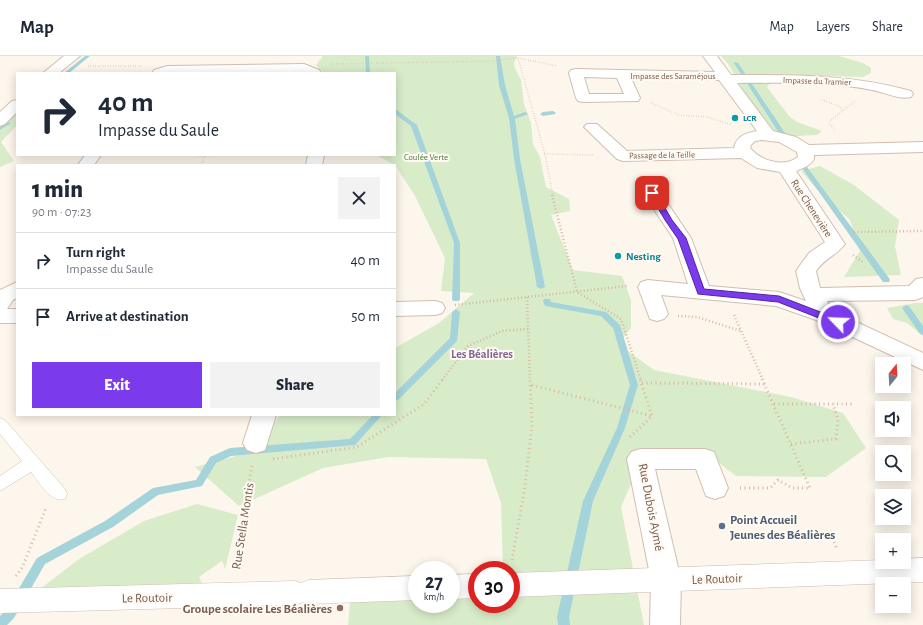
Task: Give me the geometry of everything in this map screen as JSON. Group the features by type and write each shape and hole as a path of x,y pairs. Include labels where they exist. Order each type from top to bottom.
{"street":[{"path":"710,56 768,135"},
{"path":"52,72 77,61"},
{"path":"167,66 304,68 312,72"},
{"name":"Impasse des Saraméjous","path":"623,75 724,77"},
{"name":"Impasse du Tramier","path":"724,77 848,81 886,87 906,94"},
{"path":"0,121 16,105"},
{"name":"Passage de la Teille","path":"592,127 622,156 744,153"},
{"path":"805,150 806,159 803,163 785,167 762,163 752,159 744,153 741,146 745,140 757,136 768,135 793,141 805,150 923,147"},
{"name":"Rue Chenevière","path":"785,167 835,244 816,258 806,271 807,279 823,316"},
{"path":"652,193 668,220 682,238 701,292"},
{"path":"814,295 915,293 923,284"},
{"path":"657,314 648,287 779,299 823,316 923,362"},
{"path":"0,304 6,294 16,289"},
{"path":"396,309 435,308"},
{"path":"0,316 16,316"},
{"path":"259,455 264,416"},
{"name":"Rue Dubois Aymé","path":"665,625 666,580 640,459 704,458 715,488"},
{"name":"Le Routoir","path":"520,577 546,584 923,570"},
{"name":"Le Routoir","path":"5,593 30,600 230,595 311,595 408,589"}],"lane":[{"path":"0,424 59,494"},
{"path":"0,484 32,463"}],"path":[{"path":"518,58 544,154 550,185 577,292 621,319 652,416"},
{"path":"331,64 506,60"},
{"path":"77,61 167,66"},
{"path":"835,130 830,124 830,121 858,98"},
{"path":"822,100 839,106 843,111"},
{"path":"544,154 622,156"},
{"path":"863,232 923,231"},
{"path":"435,308 629,286 648,287"},
{"path":"513,561 525,486 532,426 532,385 527,297"},
{"path":"657,314 697,317 742,331"},
{"path":"715,488 770,488 778,480 792,488 810,488 734,314"},
{"path":"259,455 357,447 424,404 468,346 502,331 529,330"},
{"path":"642,383 765,384"},
{"path":"532,385 652,416"},
{"path":"774,404 852,404"},
{"path":"791,444 836,439 838,420 833,404"},
{"path":"630,438 652,416"},
{"name":"Rue Stella Montis","path":"230,595 259,455"},
{"path":"5,593 22,568 37,534 45,508 59,494"}],"green space":[{"name":"Coulée Verte","path":"323,56 517,56 514,63 515,68 521,80 524,104 531,123 533,144 540,157 546,187 569,199 570,211 551,215 573,270 622,276 631,300 631,328 618,344 654,370 791,397 843,413 866,448 826,477 736,476 710,456 645,452 621,507 644,625 348,625 350,602 408,600 408,613 460,613 460,599 468,599 468,613 520,613 520,561 503,561 501,503 486,459 388,457 323,468 239,506 195,467 255,451 279,416 396,416 396,347 439,323 474,293 441,291 445,258 415,196 396,167 396,164 378,156 396,156 396,72 322,72 316,65"},
{"path":"721,56 839,56 863,63 871,68 871,73 863,77 790,75 773,79 767,87 789,116 797,122 822,131 817,135 787,136 777,134 769,130 761,122 735,75"},
{"path":"16,111 16,126 1,142 14,161 0,167 0,125"},
{"path":"820,166 854,185 899,220 895,246 901,275 844,277 860,251 850,220 821,194 801,171"},
{"path":"923,303 923,336 907,323 893,319 887,308"},
{"path":"197,504 238,515 225,569 222,561 199,577 202,583 197,586 36,592 79,559 144,521"}],"waterway":[{"path":"67,72 88,56"},
{"path":"367,56 368,72"},
{"path":"498,56 502,85 512,118"},
{"path":"736,63 782,133"},
{"path":"396,112 414,125 457,243 456,299"},
{"path":"543,114 553,113"},
{"path":"512,118 525,114"},
{"path":"512,118 517,159 541,287"},
{"path":"0,128 8,123"},
{"path":"805,168 886,280"},
{"path":"547,301 548,304 603,314 617,327 634,385 621,428 588,501 563,617 564,625"},
{"path":"906,308 923,332"},
{"path":"396,397 454,339 456,312"},
{"path":"0,624 10,614 41,561 109,524 156,491 199,483 213,460 230,452 352,442 377,416"}],"place":[{"name":"LCR","path":"735,118"},
{"name":"Nesting","path":"618,256"},
{"name":"Point Accueil Jeunes des Béalières","path":"722,526"},
{"name":"Groupe scolaire Les Béalières","path":"340,608"}],"district":[{"name":"Les Béalières","path":"482,354"}],"route":[{"path":"652,193 668,220 682,238 701,292 779,299 838,322"}]}
